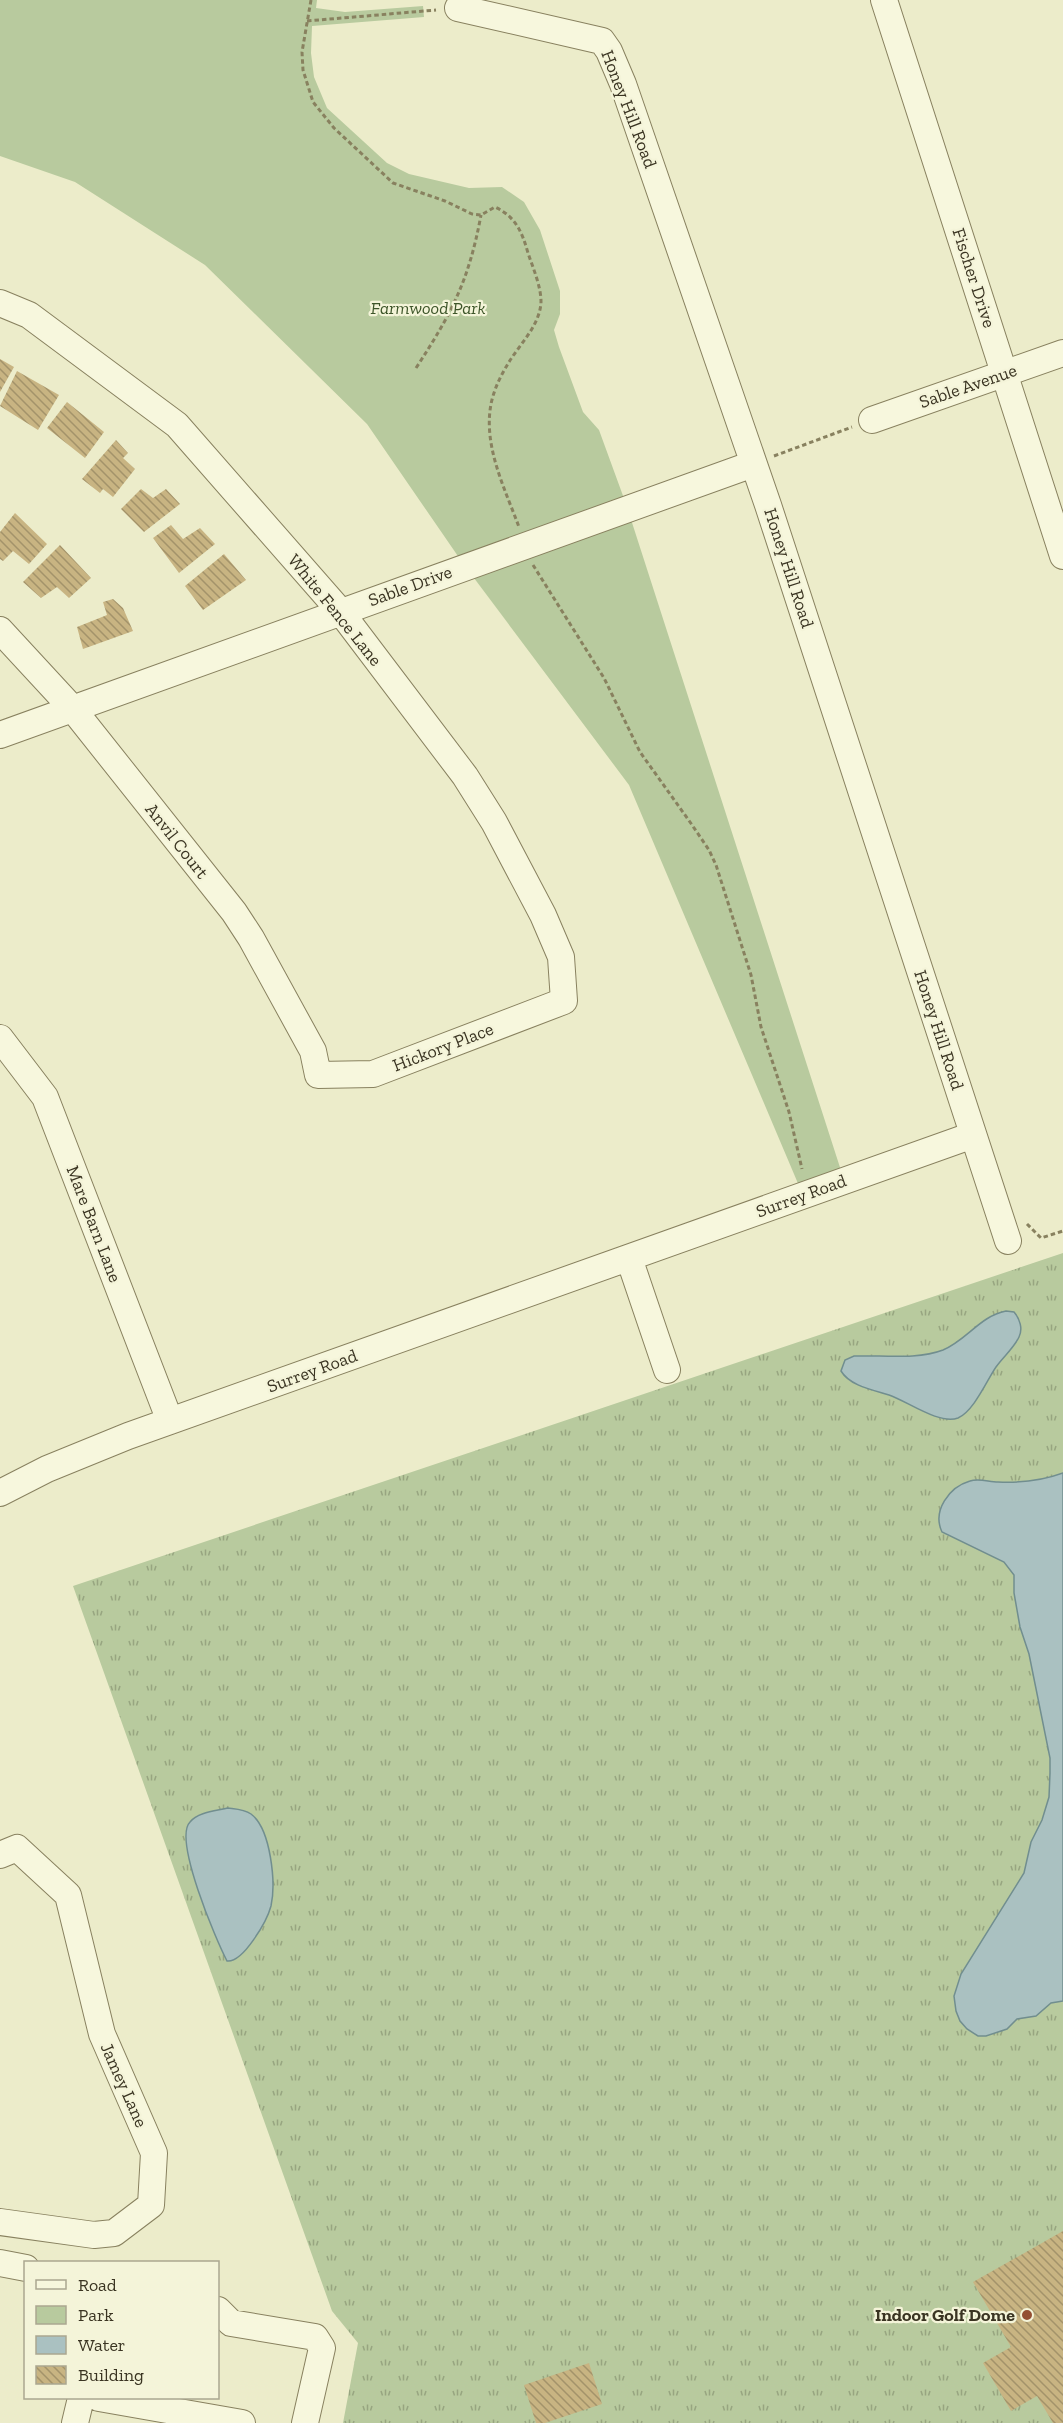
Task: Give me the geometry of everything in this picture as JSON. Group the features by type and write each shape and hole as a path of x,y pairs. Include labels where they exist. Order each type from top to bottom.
{"street":[{"name":"Fischer Drive","path":"884,0 1063,556"},
{"name":"Honey Hill Road","path":"458,8 602,41 609,51 623,84 753,464 1008,1241"},
{"name":"White Fence Lane","path":"0,303 29,315 177,425 340,611 465,776 494,822 543,915 561,957 564,1000"},
{"name":"Sable Avenue","path":"872,420 1063,353"},
{"name":"Sable Drive","path":"0,735 753,464"},
{"name":"Anvil Court","path":"0,630 72,708 234,912 251,938 313,1051 318,1075"},
{"name":"Hickory Place","path":"318,1075 374,1074 564,1000"},
{"name":"Mare Barn Lane","path":"0,1038 45,1097 170,1421"},
{"name":"Surrey Road","path":"0,1494 47,1469 170,1421 973,1135"},
{"path":"629,1258 667,1370"},
{"name":"Jamey Lane","path":"0,1855 17,1848 68,1895 102,2034 154,2153 151,2205 114,2233 94,2235 0,2222"},
{"path":"0,2263 24,2268"},
{"path":"219,2311 231,2324 315,2337 322,2348 305,2423"},
{"path":"75,2423 81,2399"},
{"path":"110,2399 242,2423"}],"path":[{"path":"311,0 302,52 306,85 313,102 334,128 393,183 445,201 472,214 481,215 495,207 507,213 517,223 538,284 541,303 535,322 498,382 491,405 491,447 518,523"},
{"path":"307,21 458,8"},
{"path":"416,368 440,332 466,278 474,255 481,215"},
{"path":"753,464 872,420"},
{"path":"535,571 603,678 640,752 709,850 751,975 762,1026 789,1112 802,1169"},
{"path":"1019,1218 1041,1238 1063,1231"}],"green space":[{"name":"Farmwood Park","path":"0,0 317,0 316,8 345,12 423,6 424,17 312,26 311,53 314,77 327,108 387,163 409,174 469,188 502,187 524,202 540,230 560,291 560,314 554,330 559,347 583,412 599,430 626,504 846,1186 805,1200 629,785 462,562 367,424 205,265 75,182 0,156"},
{"path":"1063,1253 1063,2423 343,2423 358,2343 332,2311 73,1586"}],"water":[{"path":"1006,1311 1014,1312 1018,1318 1021,1327 1019,1337 996,1367 975,1402 958,1418 942,1418 923,1411 889,1395 856,1384 841,1371 845,1360 854,1356 911,1356 943,1350 952,1346 989,1318"},
{"path":"1063,1473 1063,2001 1051,2003 1036,2016 1017,2019 1007,2029 986,2036 978,2036 960,2021 954,1996 961,1974 1024,1873 1031,1842 1042,1820 1049,1797 1050,1758 1029,1654 1020,1627 1014,1593 1014,1575 1004,1562 942,1532 939,1516 949,1494 970,1481 1023,1481 1048,1478"},
{"path":"228,1808 246,1811 258,1821 267,1844 273,1884 271,1906 260,1931 240,1955 227,1961 214,1933 191,1868 186,1832 190,1822 198,1816"}],"building":[{"path":"0,359 14,367 0,392"},
{"path":"17,371 59,395 38,430 0,406"},
{"path":"67,402 104,432 85,458 47,428"},
{"path":"116,440 128,453 123,458 135,469 113,497 103,489 100,493 82,479"},
{"path":"141,489 153,498 166,489 180,504 144,532 121,509"},
{"path":"15,513 47,544 29,564 13,551 3,561 0,559 0,532"},
{"path":"171,525 183,539 200,528 215,544 179,573 153,538"},
{"path":"60,545 91,578 69,598 57,587 41,598 23,582"},
{"path":"224,554 246,580 203,610 185,586"},
{"path":"113,599 123,608 133,631 83,649 77,627 107,615 103,602"},
{"name":"Indoor Golf Dome","path":"1063,2231 1063,2423 1053,2423 1037,2396 1011,2411 983,2363 1011,2347 973,2282"},
{"path":"589,2363 602,2404 545,2423 536,2423 524,2385"}],"place":[{"name":"Indoor Golf Dome","path":"1027,2315"}]}
